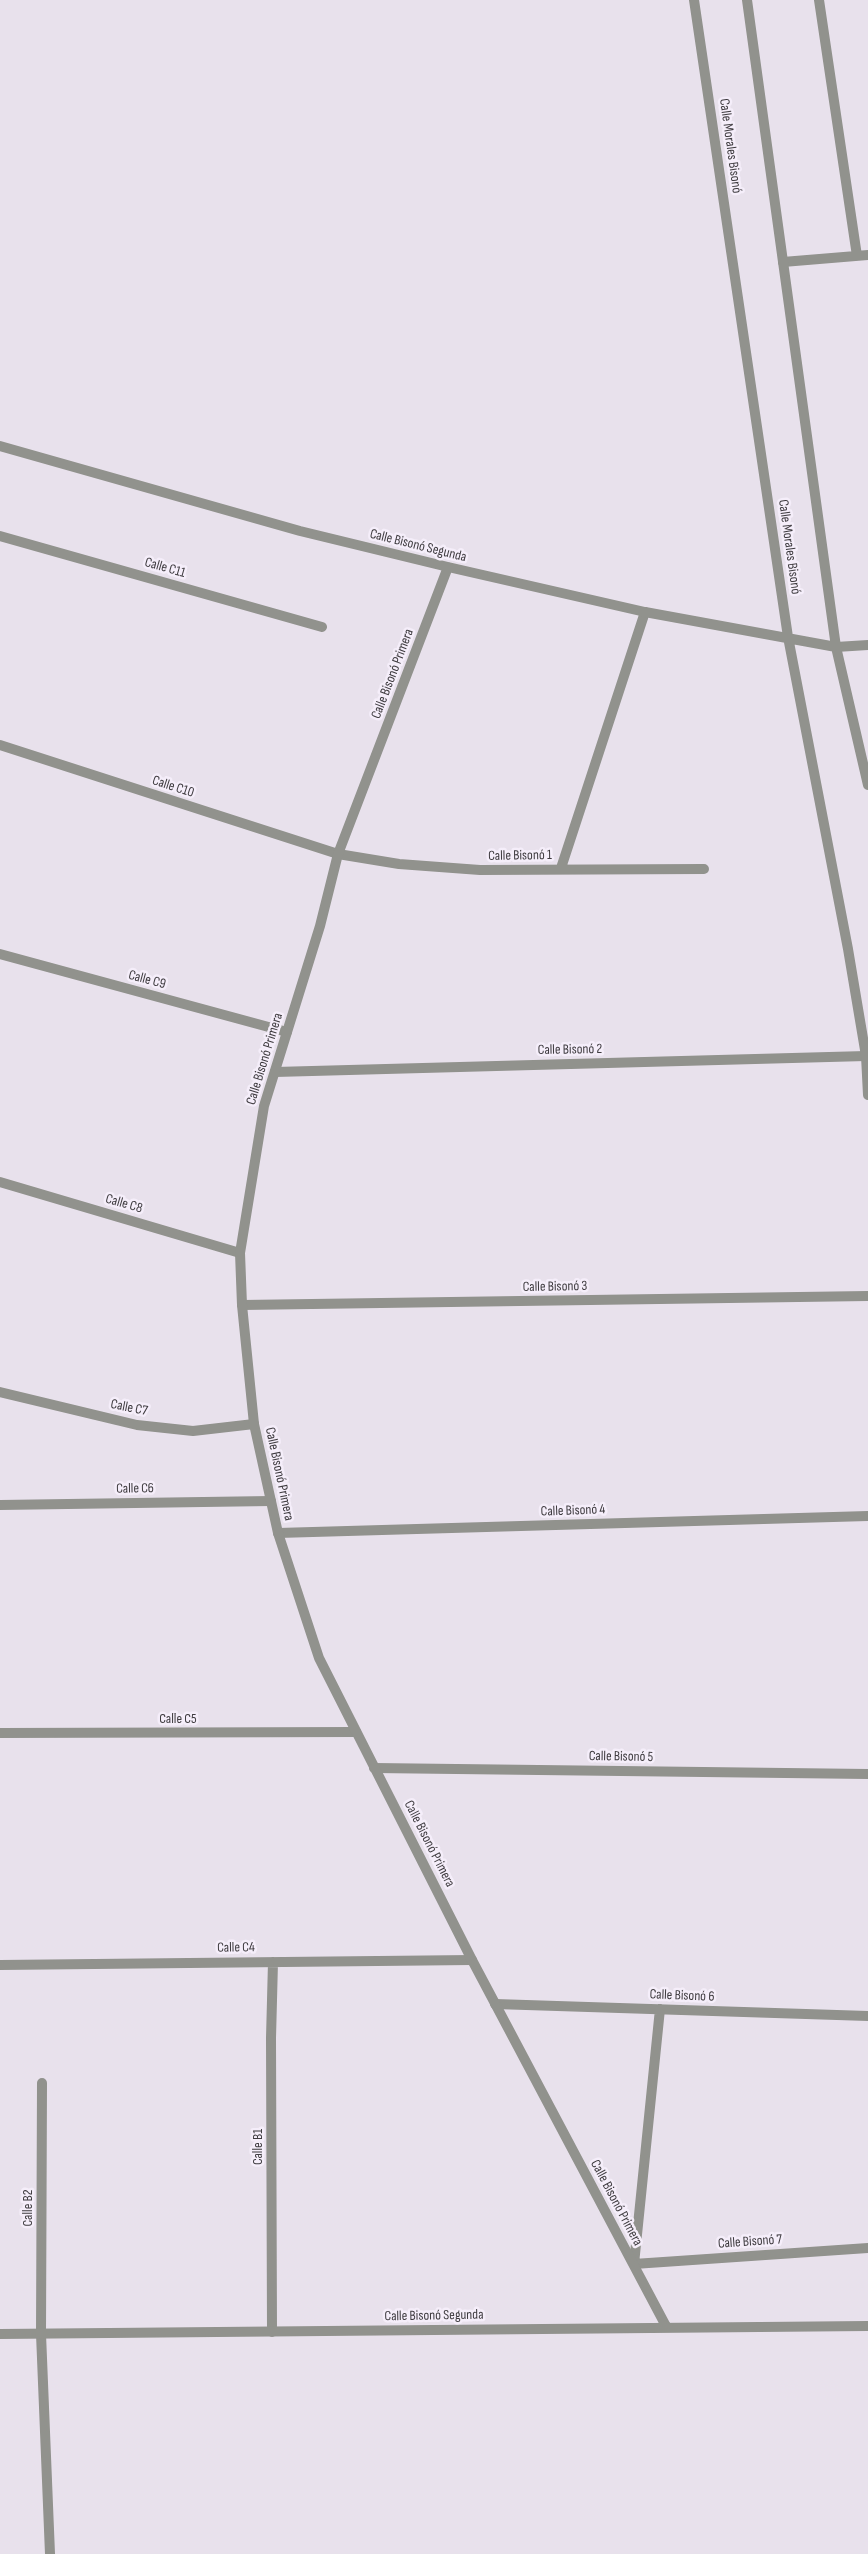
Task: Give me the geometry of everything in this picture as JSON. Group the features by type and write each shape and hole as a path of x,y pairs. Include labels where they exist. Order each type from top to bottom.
{"street":[{"name":"Calle Morales Bisonó","path":"694,0 788,637 848,949 866,1056 868,1095"},
{"path":"747,0 836,647 868,785"},
{"path":"819,0 857,256"},
{"path":"784,262 868,255"},
{"name":"Calle Bisonó Segunda","path":"0,446 300,531 448,567 645,612 836,647 868,645"},
{"name":"Calle C11","path":"0,536 322,627"},
{"name":"Calle Bisonó Primera","path":"448,567 338,854 320,926 264,1106 240,1253 242,1305 254,1424 278,1533 319,1658 472,1960 667,2328"},
{"path":"561,868 645,612"},
{"name":"Calle C10","path":"0,745 338,854"},
{"name":"Calle Bisonó 1","path":"338,854 399,864 480,870 561,868 704,869"},
{"name":"Calle C9","path":"0,954 287,1032"},
{"name":"Calle Bisonó 2","path":"275,1072 866,1056"},
{"name":"Calle C8","path":"0,1182 240,1253"},
{"name":"Calle Bisonó 3","path":"242,1305 868,1296"},
{"name":"Calle C7","path":"0,1392 137,1425 193,1430 254,1424"},
{"name":"Calle C6","path":"0,1505 271,1500"},
{"name":"Calle Bisonó 4","path":"278,1533 868,1516"},
{"name":"Calle C5","path":"0,1734 356,1732"},
{"name":"Calle Bisonó 5","path":"374,1768 868,1774"},
{"name":"Calle C4","path":"0,1965 472,1960"},
{"name":"Calle B1","path":"272,2332 271,2038 274,1962"},
{"name":"Calle Bisonó 6","path":"495,2004 868,2016"},
{"path":"634,2264 660,2009"},
{"name":"Calle B2","path":"42,2083 41,2334 50,2554"},
{"name":"Calle Bisonó 7","path":"634,2264 868,2248"},
{"name":"Calle Bisonó Segunda","path":"0,2334 868,2326"}]}
